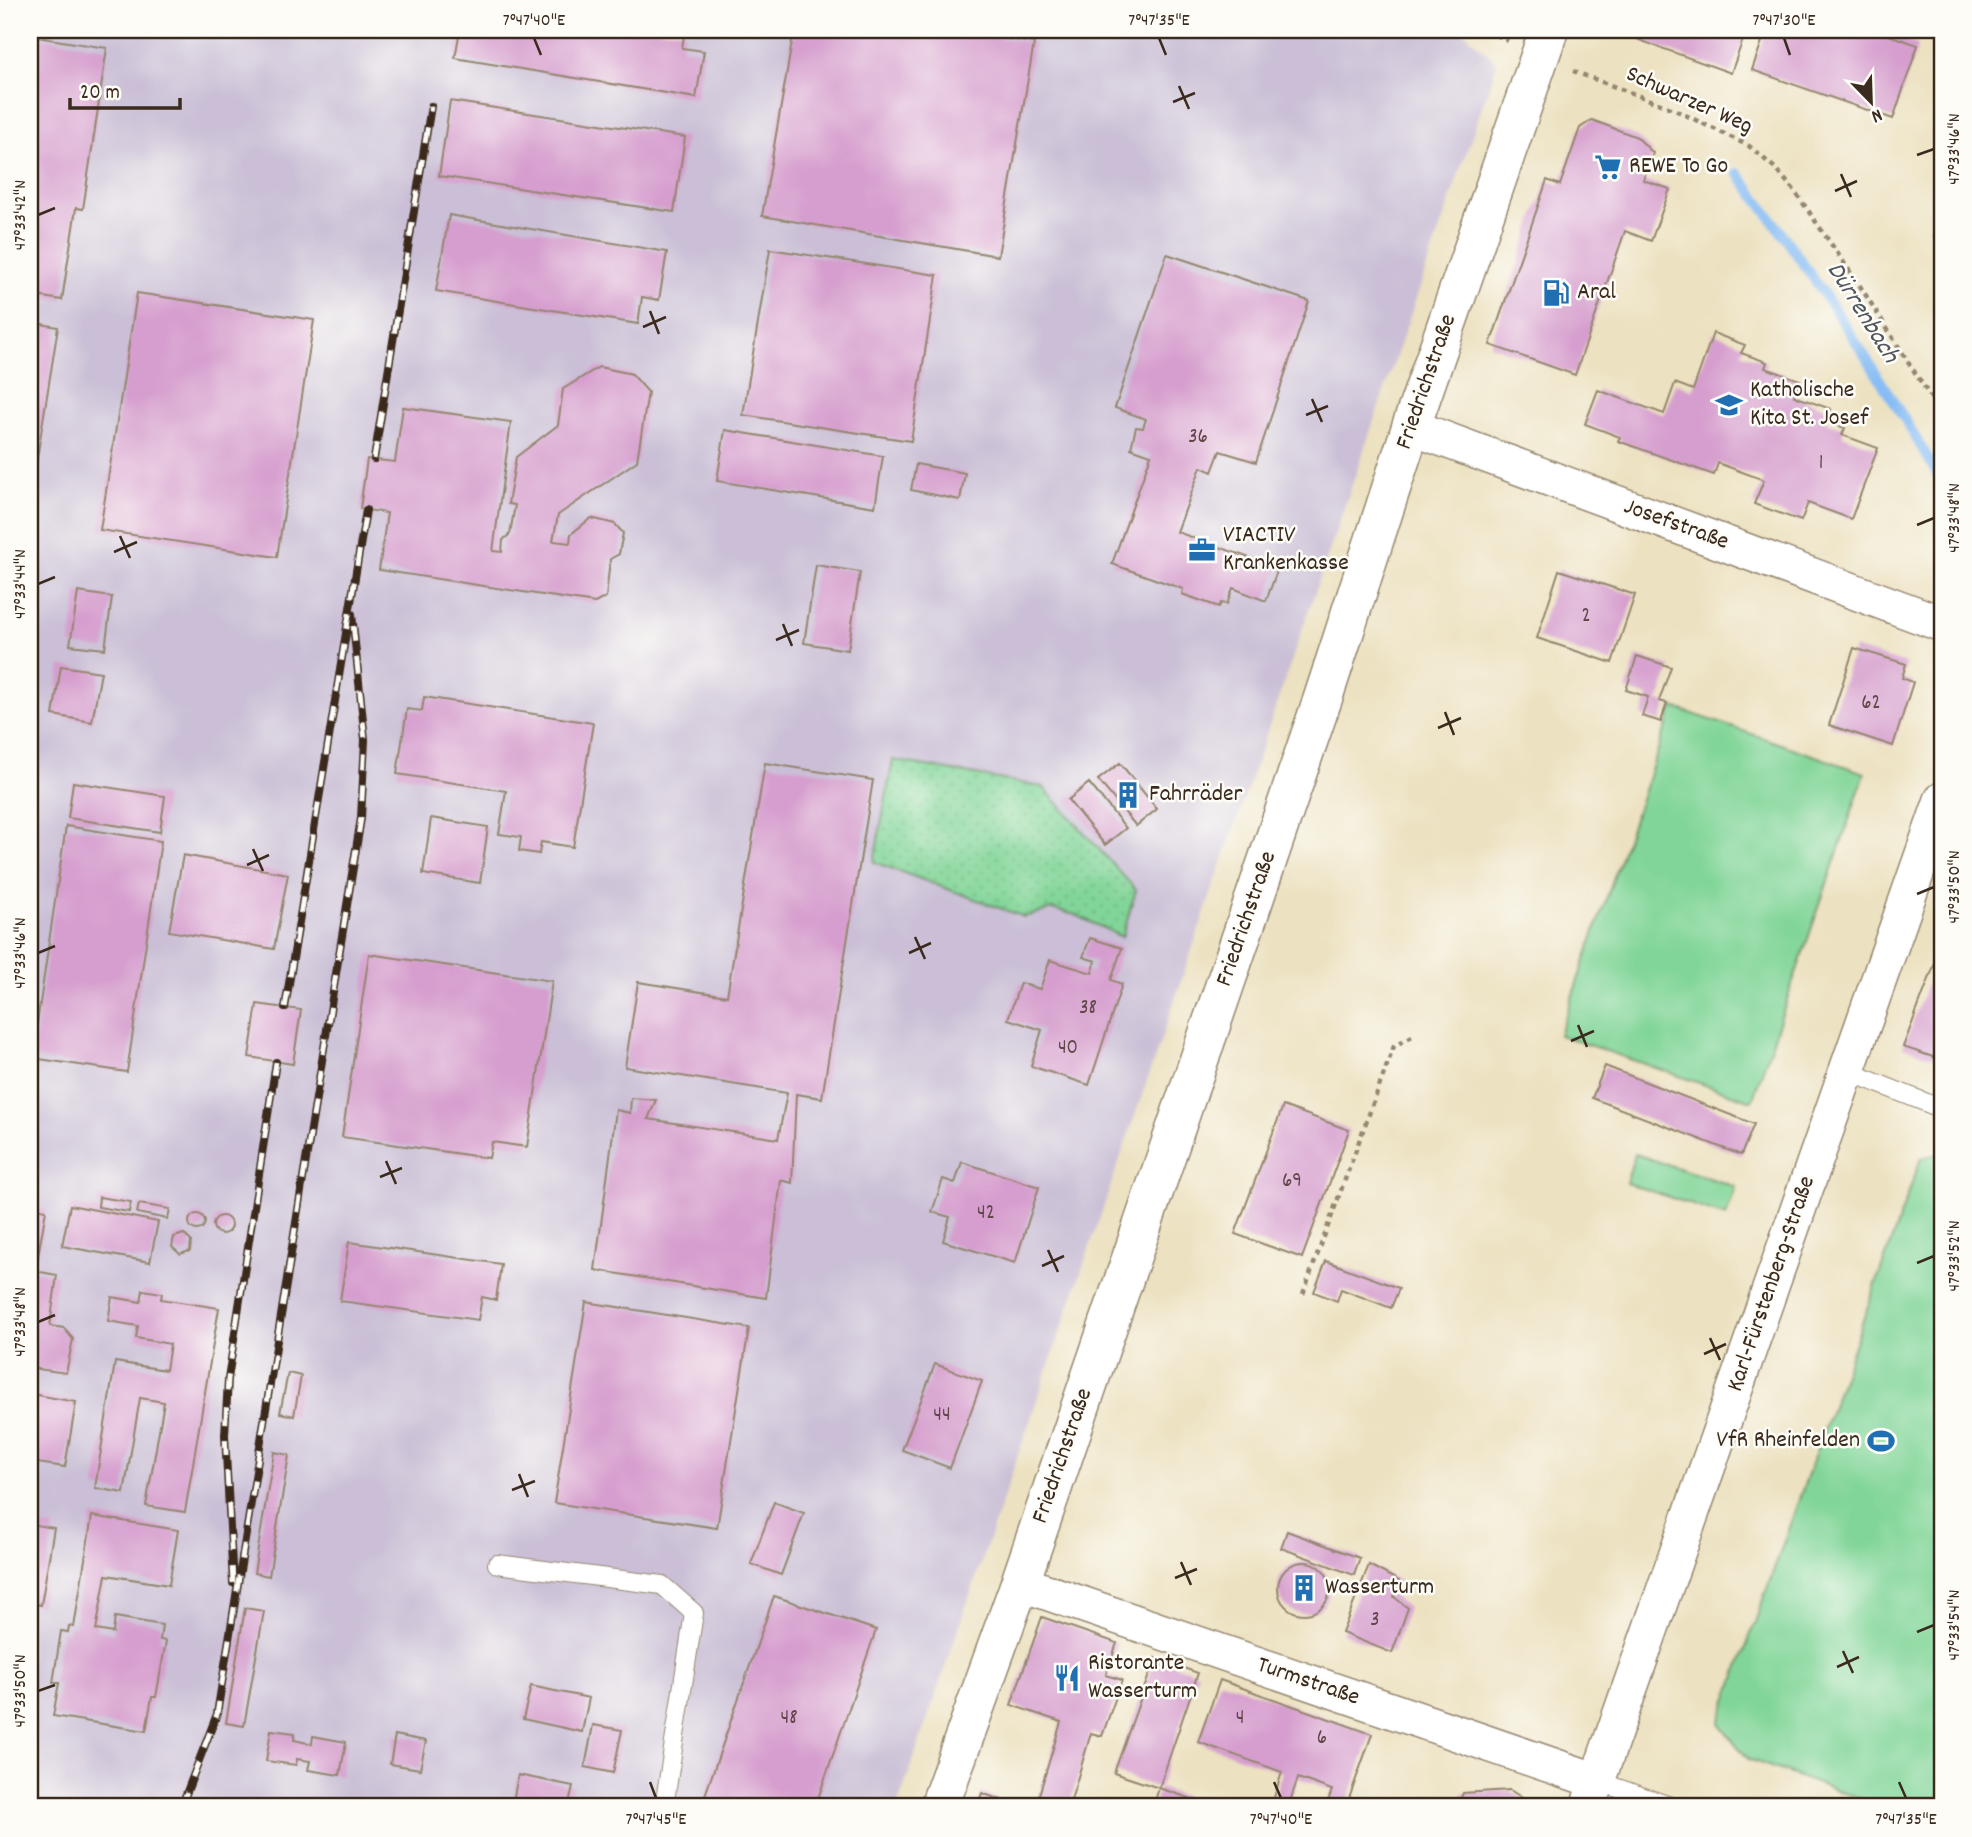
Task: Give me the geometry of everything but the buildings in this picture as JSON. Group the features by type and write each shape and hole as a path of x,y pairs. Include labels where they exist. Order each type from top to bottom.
{"main road":[{"name":"Friedrichstraße","path":"939,1807 1020,1583 1323,698 1411,426 1544,44"}],"street":[{"name":"Josefstraße","path":"1411,426 1942,624"},
{"name":"Karl-Fürstenberg-Straße","path":"1592,1794 1942,800"},
{"name":"Turmstraße","path":"1020,1583 1592,1794"}],"lane":[{"path":"1847,1071 1942,1109"},
{"path":"498,1564 662,1585 694,1614 664,1807"},
{"path":"1592,1794 1673,1807"}],"path":[{"name":"Schwarzer Weg","path":"1544,44 1749,146 1775,168 1794,190 1860,286 1942,415"},
{"path":"1303,1294 1394,1046 1414,1035"}],"shaded area":[{"path":"30,30 1462,30 1497,63 897,1807 30,1807"}],"green space":[{"path":"1673,707 1865,773 1752,1101 1559,1035"},
{"path":"893,760 1043,787 1136,890 1122,937 1076,915 1052,909 1024,917 874,862"},
{"name":"VfR Rheinfelden","path":"1942,1153 1942,1807 1883,1807 1748,1759 1719,1723 1921,1158"},
{"path":"1635,1154 1736,1187 1726,1216 1626,1183"}],"waterway":[{"name":"Dürrenbach","path":"1738,173 1844,324 1942,482"}],"railway":[{"path":"374,459 431,106"},
{"path":"285,1008 366,510"},
{"path":"181,1807 217,1714 361,818 365,740 352,614"},
{"path":"233,1583 225,1435 228,1379 276,1062"}],"place":[{"name":"REWE To Go","path":"1608,167"},
{"name":"Aral","path":"1556,293"},
{"name":"Katholische Kita St. Josef","path":"1729,405"},
{"name":"VIACTIV Krankenkasse","path":"1202,550"},
{"name":"Fahrräder","path":"1128,795"},
{"name":"VfR Rheinfelden","path":"1881,1441"},
{"name":"Wasserturm","path":"1304,1588"},
{"name":"Ristorante Wasserturm","path":"1067,1678"}]}
